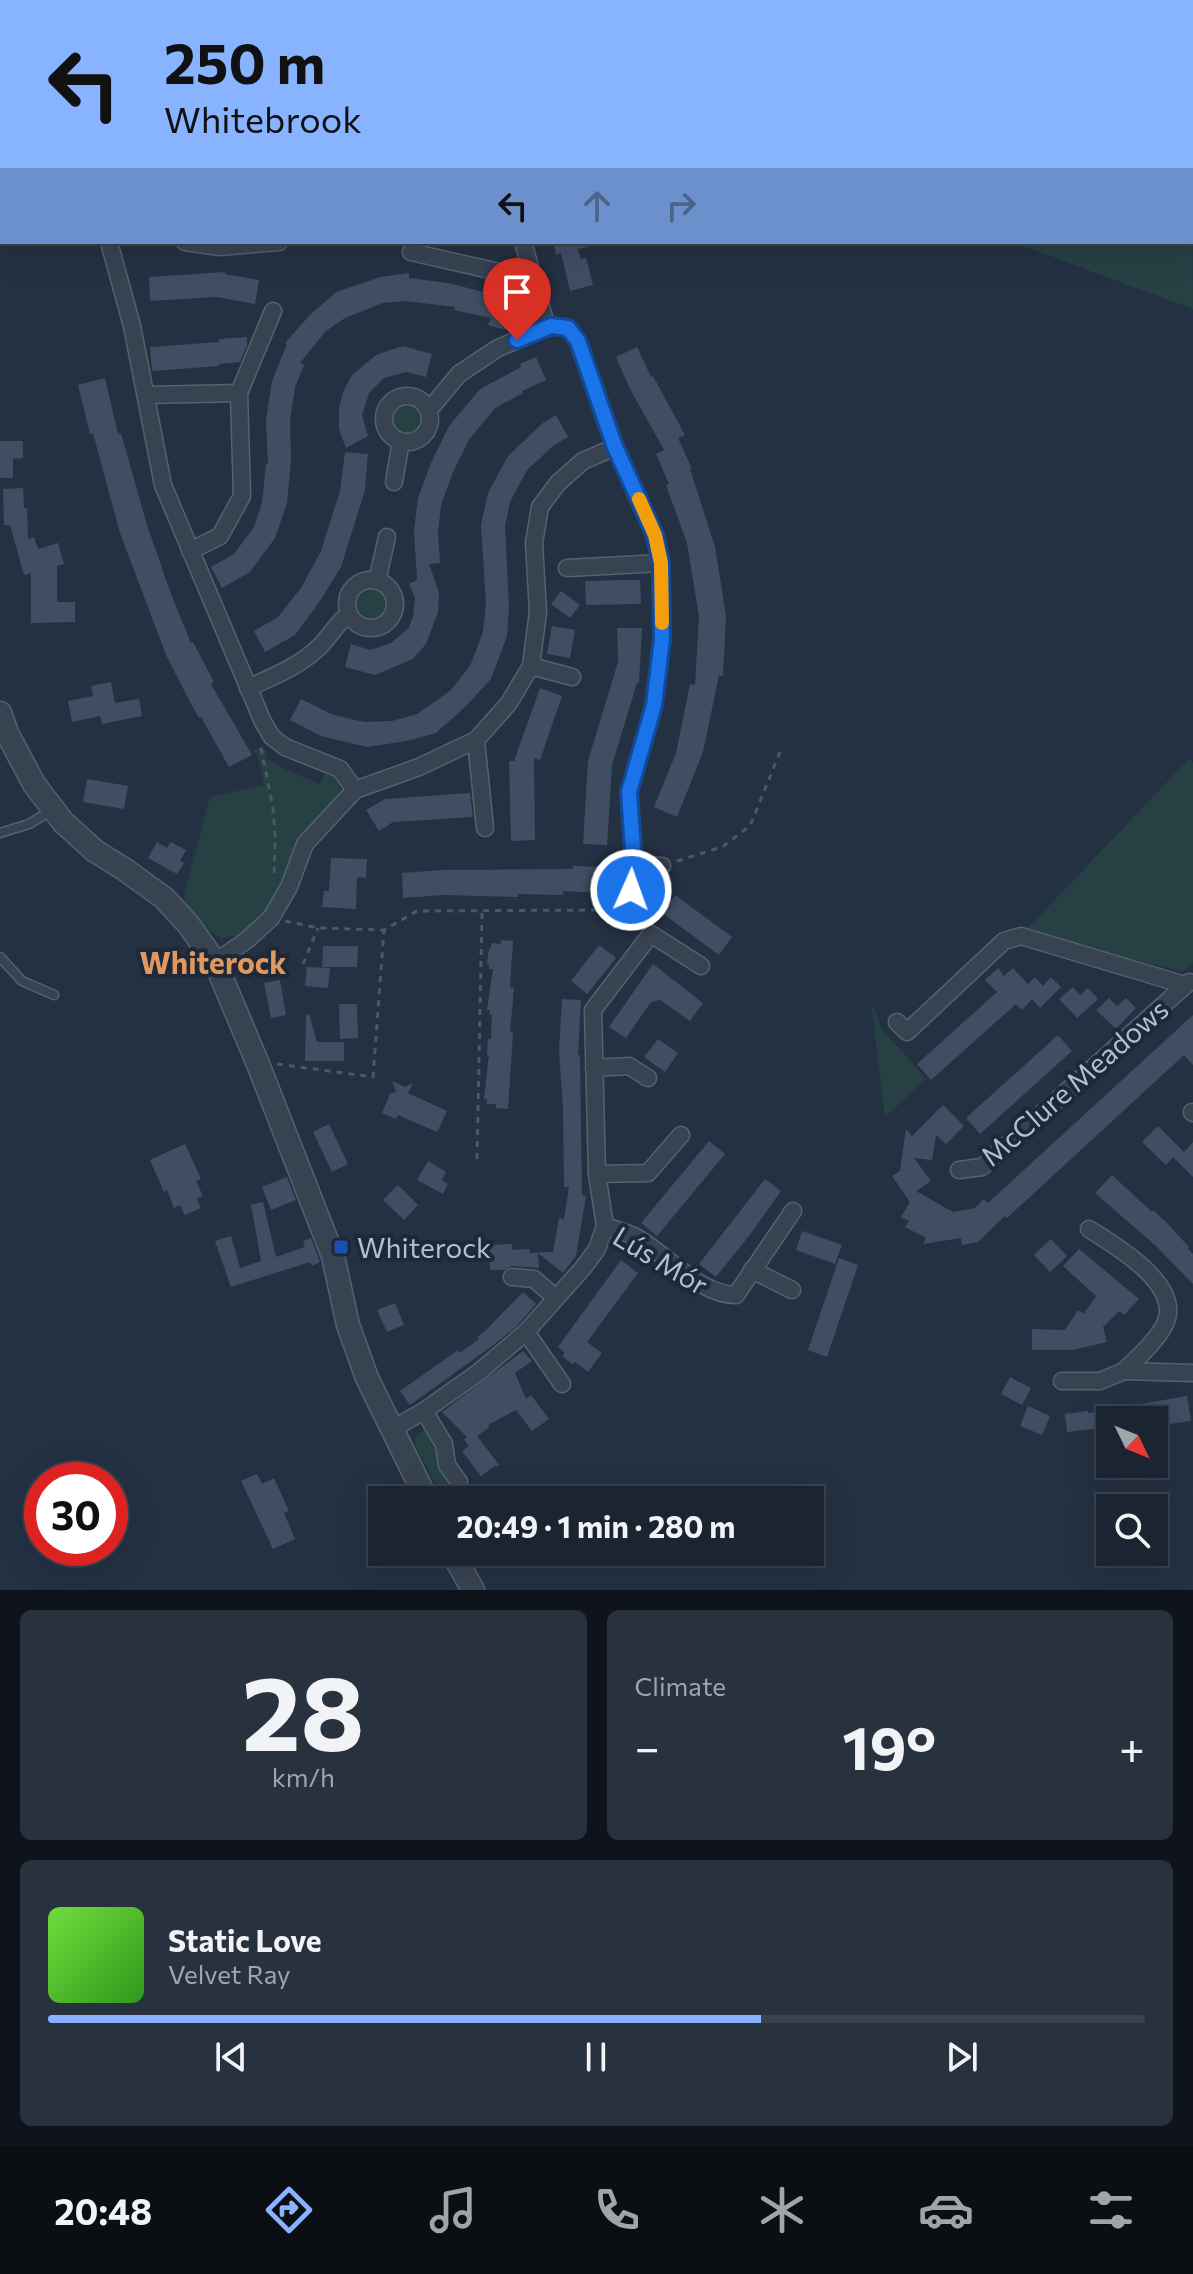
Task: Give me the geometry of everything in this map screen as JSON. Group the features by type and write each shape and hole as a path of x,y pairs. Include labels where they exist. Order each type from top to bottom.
{"street":[{"path":"110,244 132,326 163,485 263,722 272,737 285,747 340,769 355,790"},
{"path":"199,244 219,247 255,244"},
{"path":"524,244 547,328"},
{"path":"411,252 534,280"},
{"path":"190,551 220,536 242,496 239,393 273,311"},
{"path":"429,410 459,374 498,348 551,326 568,328 578,341 615,447 655,535 661,563 662,639 654,705 629,792 634,865 631,890"},
{"path":"146,395 239,393"},
{"path":"403,396 411,396 424,403 429,410 430,425 415,441 401,441 394,438 384,418 390,403 403,396"},
{"path":"394,482 401,441"},
{"path":"215,962 247,940 271,918 289,887 305,844 355,790 419,767 476,740 509,703 531,666 538,612 534,543 540,507 558,483 583,461 615,447"},
{"path":"377,581 387,537"},
{"path":"567,568 661,563"},
{"path":"377,581 385,584 394,597 395,605 383,625 368,628 349,614 348,599 362,582 377,581"},
{"path":"248,688 285,671 319,647 338,622 349,614"},
{"path":"531,666 572,677"},
{"path":"0,713 34,784 63,822 95,851 164,898 188,924 215,962 333,1256 348,1325 367,1378 420,1486"},
{"path":"476,740 485,828"},
{"path":"634,865 662,866"},
{"name":"Lús Mór","path":"392,1429 424,1411 479,1372 526,1332 597,1249 605,1226 597,1174 593,1010 651,934 701,966"},
{"name":"McClure Meadows","path":"897,1022 907,1032 1004,941 1021,936 1189,982"},
{"name":"McClure Meadows","path":"959,1170 982,1167 1189,982"},
{"path":"594,1068 629,1066 648,1078"},
{"path":"597,1174 648,1173 681,1135"},
{"name":"Lús Mór","path":"605,1226 634,1237 721,1295 736,1295 793,1211"},
{"path":"1062,1381 1100,1381 1124,1371 1155,1339 1166,1322 1169,1304 1158,1285 1130,1255 1089,1229"},
{"name":"Lús Mór","path":"752,1270 792,1290"},
{"path":"512,1277 534,1279 556,1298"},
{"path":"526,1332 562,1384"},
{"path":"1124,1371 1193,1373"},
{"path":"424,1411 444,1444 447,1465 459,1482"},
{"path":"460,1566 473,1590"}],"lane":[{"path":"0,833 29,824 53,809"},
{"path":"0,957 22,981 54,995"}],"path":[{"path":"272,737 259,743 273,808 274,885"},
{"path":"662,866 722,847 750,826 782,747"},
{"path":"271,918 318,928 384,930 417,911 607,910"},
{"path":"477,1159 482,912"},
{"path":"303,964 318,928"},
{"path":"257,1061 373,1077 384,930"}],"green space":[{"path":"1018,244 1193,244 1193,309"},
{"path":"408,404 419,409 424,420 419,431 408,436 397,431 392,420 397,409"},
{"path":"372,588 383,593 388,604 383,615 372,620 361,615 356,604 361,593"},
{"path":"262,747 268,753 266,758 320,784 325,773 332,777 339,785 341,796 296,847 264,917 240,935 221,938 206,929 183,900 210,797 264,785 254,751"},
{"path":"1189,759 1193,763 1193,963 1183,972 1024,932"},
{"path":"871,1002 882,1029 926,1079 885,1117"},
{"path":"424,1430 429,1432 438,1449 439,1468 449,1486 437,1486 415,1445 416,1436"}],"building":[{"path":"553,244 588,244 588,247 578,249 581,259 586,258 593,285 570,291 561,253 556,255"},
{"path":"225,272 259,280 255,304 217,297 150,301 149,277"},
{"path":"409,273 409,278 448,283 487,293 486,296 514,305 505,330 488,325 491,318 454,310 455,307 405,301 383,303 345,318 326,331 300,363 304,365 295,387 290,421 291,460 287,503 275,538 250,572 222,588 211,567 234,554 254,527 262,503 268,464 266,420 272,381 285,343 336,292 381,277"},
{"path":"247,337 240,362 152,371 150,347"},
{"path":"403,346 432,354 426,377 406,372 384,378 369,393 362,415 368,436 346,448 339,429 339,407 352,375 376,355"},
{"path":"637,347 685,435 678,438 692,469 715,547 726,616 723,676 719,675 703,752 677,817 654,807 676,753 690,684 695,685 699,616 687,543 666,485 669,484 656,454 664,450 616,357"},
{"path":"536,357 546,380 495,408 469,440 453,472 441,505 438,532 440,563 429,564 439,593 438,612 426,644 413,659 375,675 345,667 351,644 370,650 391,643 408,629 415,598 409,584 417,580 414,530 418,498 449,426 480,389"},
{"path":"105,378 118,434 121,433 147,525 171,594 191,643 214,682 211,684 252,755 229,767 166,655 120,533 78,385"},
{"path":"556,415 568,437 527,470 510,502 505,526 509,606 507,636 491,679 436,733 407,741 367,747 321,736 290,720 301,699 331,714 350,719 392,721 417,714 450,691 470,666 483,632 486,604 481,525 488,493 508,456"},
{"path":"0,441 23,441 23,458 13,459 13,478 0,478"},
{"path":"345,452 368,454 365,490 341,567 295,635 265,652 254,631 278,617 301,588 321,551 340,491"},
{"path":"23,488 28,539 34,537 38,549 58,543 64,564 57,566 57,602 75,602 75,622 31,623 31,573 24,575 10,525 4,525 3,489"},
{"path":"640,580 641,604 586,605 585,581"},
{"path":"561,591 580,605 570,618 551,604"},
{"path":"552,626 575,630 570,658 547,654"},
{"path":"617,628 642,628 639,683 612,765 607,845 583,844 588,761 618,662"},
{"path":"111,682 115,703 139,699 142,716 102,724 100,716 72,722 68,701 93,696 91,686"},
{"path":"540,688 562,696 540,760 534,758 535,840 511,841 509,761 514,761"},
{"path":"87,779 128,786 124,809 83,802"},
{"path":"470,793 473,817 393,822 379,831 366,810 385,799"},
{"path":"157,842 167,848 171,842 186,850 180,861 184,863 177,874 148,858"},
{"path":"331,858 367,859 366,878 357,877 356,909 322,907 324,891 329,891"},
{"path":"573,866 606,867 605,893 563,891 563,895 518,894 518,897 443,895 403,898 402,873 573,869"},
{"path":"675,895 732,937 719,955 662,913"},
{"path":"501,940 513,941 510,987 514,988 510,1032 513,1033 508,1109 496,1108 496,1104 487,1104 487,1099 484,1099 492,1015 487,1010 493,969 489,969 487,964 491,943 501,944"},
{"path":"599,945 616,958 587,994 571,981"},
{"path":"323,946 358,946 357,967 322,967"},
{"path":"653,964 703,1003 690,1021 660,1000 651,1002 626,1038 609,1027"},
{"path":"307,967 330,968 328,988 305,986"},
{"path":"998,968 1004,976 1013,968 1028,984 1035,977 1043,986 1051,977 1061,987 1040,1008 1032,999 1022,1010 1016,1004 931,1080 917,1064 997,992 985,980"},
{"path":"280,980 286,1015 271,1018 264,983"},
{"path":"1073,987 1080,995 1088,988 1098,999 1077,1018 1059,999"},
{"path":"1109,998 1117,1006 1126,998 1136,1008 1116,1029 1096,1010"},
{"path":"562,999 581,1000 578,1055 582,1195 586,1196 576,1256 563,1273 538,1253 539,1268 512,1266 504,1270 490,1270 488,1245 512,1244 512,1250 553,1252 559,1218 564,1219 569,1187 564,1187 559,1052"},
{"path":"339,1004 357,1004 358,1038 340,1039"},
{"path":"309,1014 317,1042 344,1042 344,1061 305,1061 306,1015"},
{"path":"1193,1015 1193,1065 1184,1055 978,1242 962,1245 961,1238 923,1244 926,1238 905,1227 909,1221 901,1217 910,1202 892,1176 900,1171 906,1129 912,1136 943,1105 964,1126 946,1144 936,1135 932,1160 914,1158 931,1181 916,1191 953,1212 975,1208 984,1199 988,1203"},
{"path":"1058,1035 1072,1051 980,1134 966,1118"},
{"path":"658,1039 678,1053 665,1072 644,1057"},
{"path":"392,1081 405,1087 413,1083 408,1093 447,1111 437,1132 398,1115 396,1119 382,1113 390,1094 396,1092"},
{"path":"329,1124 348,1164 332,1172 313,1132"},
{"path":"1158,1126 1184,1152 1193,1142 1193,1177 1173,1157 1166,1165 1142,1142"},
{"path":"709,1141 725,1154 657,1236 641,1223"},
{"path":"185,1144 201,1179 196,1181 203,1196 197,1199 201,1208 185,1215 180,1205 174,1208 150,1160"},
{"path":"428,1161 446,1172 442,1180 448,1184 443,1194 417,1180"},
{"path":"1112,1175 1166,1222 1189,1247 1193,1254 1193,1284 1156,1246 1095,1193"},
{"path":"287,1177 296,1200 271,1210 262,1187"},
{"path":"765,1179 781,1191 716,1277 699,1264"},
{"path":"398,1185 418,1205 404,1220 383,1200"},
{"path":"263,1202 276,1257 305,1247 303,1241 311,1238 320,1262 312,1266 310,1262 231,1287 215,1241 231,1236 240,1268 261,1261 251,1205"},
{"path":"802,1231 842,1245 835,1264 796,1250"},
{"path":"1051,1239 1067,1256 1050,1272 1034,1255"},
{"path":"1079,1249 1139,1299 1124,1315 1119,1311 1103,1327 1107,1342 1073,1350 1032,1350 1032,1329 1065,1330 1078,1310 1084,1314 1096,1296 1063,1266"},
{"path":"839,1258 858,1265 827,1357 808,1350"},
{"path":"621,1260 638,1273 587,1342 602,1353 588,1372 562,1356 565,1353 558,1347"},
{"path":"523,1292 536,1304 517,1326 410,1405 400,1391 479,1339 477,1337"},
{"path":"395,1303 404,1325 387,1332 377,1310"},
{"path":"523,1351 532,1361 515,1373 526,1399 531,1395 549,1419 532,1431 516,1410 488,1425 490,1427 477,1436 500,1466 481,1476 462,1451 469,1446 464,1439 467,1437 442,1412"},
{"path":"1010,1377 1031,1388 1022,1405 1001,1394"},
{"path":"1187,1396 1191,1421 1170,1424 1168,1406 1129,1406"},
{"path":"1028,1406 1050,1416 1042,1435 1020,1426"},
{"path":"1096,1412 1096,1429 1067,1432 1065,1414"},
{"path":"257,1474 262,1484 274,1478 289,1511 284,1513 295,1539 273,1549 241,1481"}],"slow traffic":[{"path":"639,499 655,535 661,563 662,623"}],"place":[{"name":"Whiterock","path":"341,1247"}],"district":[{"name":"Whiterock","path":"213,961"}],"route":[{"path":"517,340 551,326 568,328 578,341 615,447 655,535 661,563 662,639 654,705 629,792 634,865 631,890"}]}
